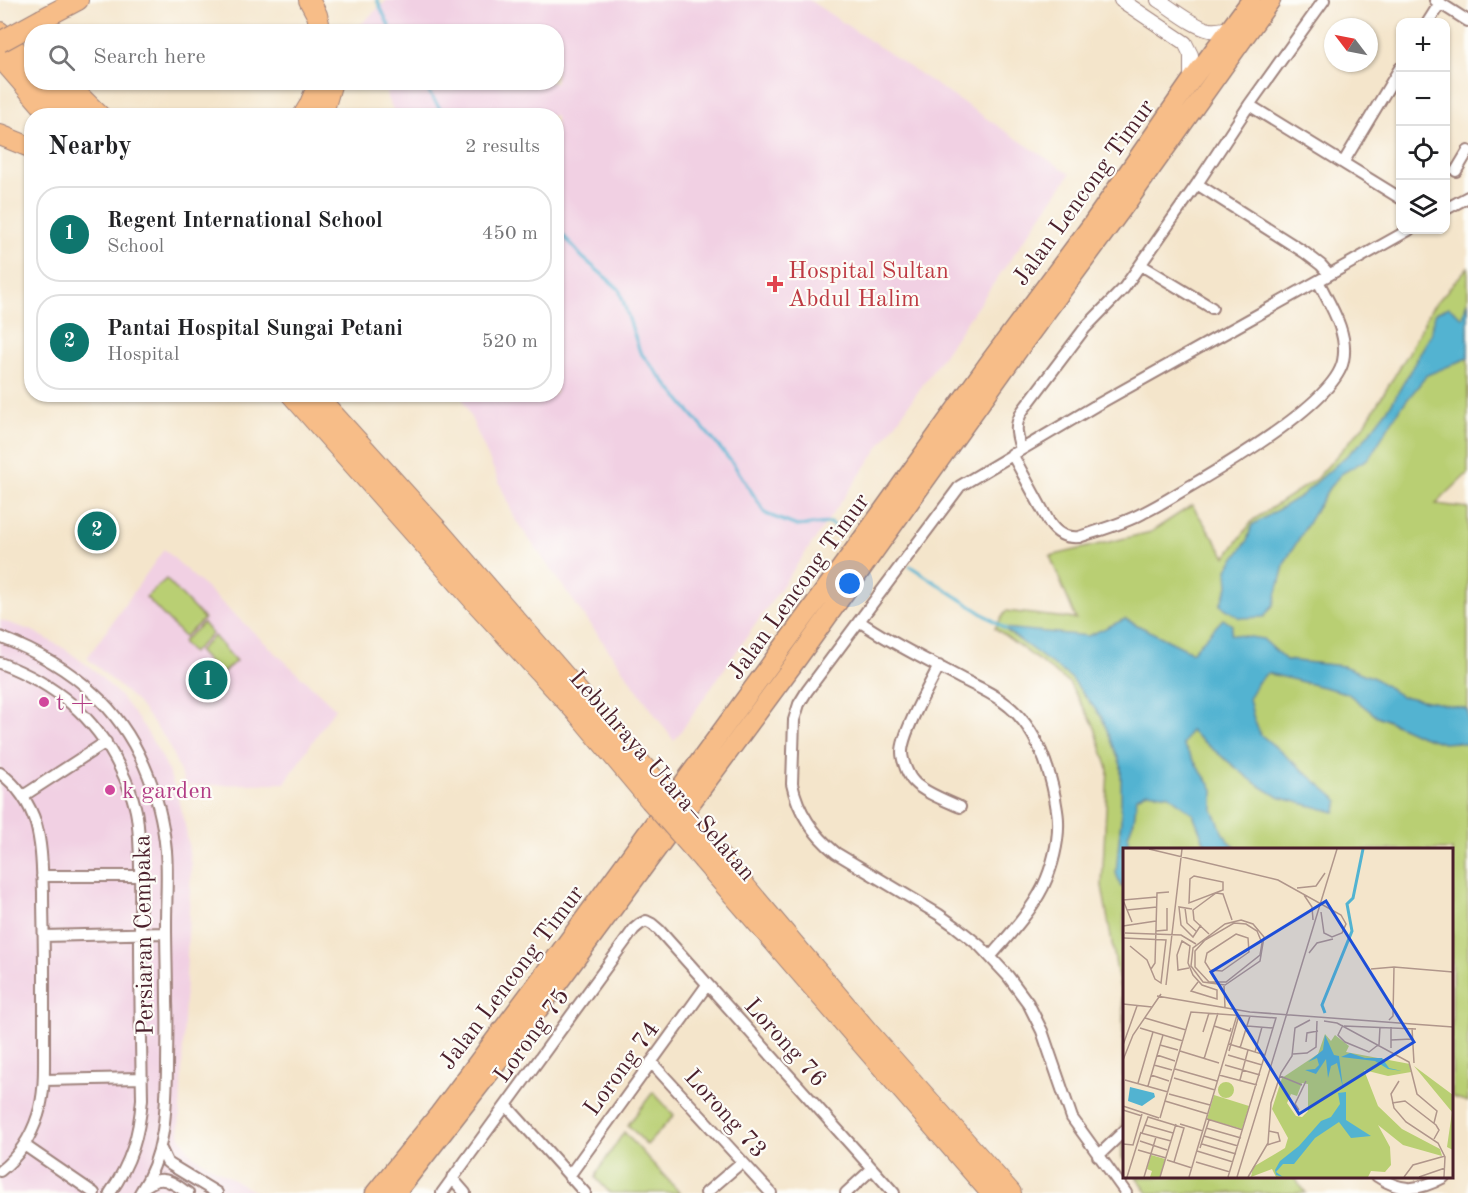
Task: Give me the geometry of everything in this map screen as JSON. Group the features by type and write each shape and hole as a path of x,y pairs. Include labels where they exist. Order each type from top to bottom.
{"highway":[{"path":"26,24 39,15 53,0"},
{"path":"24,59 0,31 78,0"},
{"path":"309,0 319,24"},
{"path":"323,0 330,24"},
{"name":"Jalan Lencong Timur","path":"375,1193 439,1114 562,949 1092,224 1191,81 1251,0"},
{"name":"Jalan Lencong Timur","path":"396,1193 526,1026 798,658 1271,0"},
{"path":"0,18 24,40"},
{"path":"0,42 24,25"},
{"path":"0,57 24,85"},
{"path":"29,90 44,108"},
{"path":"51,90 65,108"},
{"path":"73,90 92,108"},
{"path":"308,108 316,90"},
{"path":"325,108 330,90"},
{"path":"0,135 24,145"},
{"name":"Lebuhraya Utara–Selatan","path":"298,402 477,604 579,715 657,795"},
{"name":"Lebuhraya Utara–Selatan","path":"322,402 397,483 991,1193"},
{"path":"337,402 397,483"},
{"name":"Lebuhraya Utara–Selatan","path":"707,854 1011,1193"}],"street":[{"path":"1121,0 1185,44 1191,56 1191,81"},
{"path":"1158,0 1209,30 1230,28"},
{"path":"1317,280 1338,321 1345,352 1336,379 1316,400 1254,447 1144,513 1079,537 1062,536 1054,529 1017,451 1018,419 1085,328 1118,296 1141,265 1248,105 1324,0"},
{"path":"1430,18 1437,2 1468,21"},
{"path":"1342,162 1398,72"},
{"path":"1248,105 1396,195"},
{"path":"1456,171 1468,151"},
{"path":"1197,184 1304,252 1324,267 1329,274"},
{"path":"1450,207 1468,197"},
{"path":"1126,1193 1072,1118 1042,1031 1028,1003 1008,975 968,935 938,914 836,853 826,845 807,822 794,795 792,784 794,720 799,704 807,691 960,486 1095,406 1402,234"},
{"path":"1141,265 1212,308"},
{"path":"859,621 908,652 1001,699 1020,716 1043,755 1052,781 1058,818 1049,872 1037,897 991,956"},
{"name":"Persiaran Cempaka","path":"0,636 56,665 95,694 134,746 157,799 167,864 166,1106 165,1123 157,1159 142,1190"},
{"path":"0,663 35,678 64,696 83,713 106,742 123,774 135,807 141,876 142,1099 135,1146 110,1193"},
{"path":"939,666 906,735 902,755 914,783 960,807"},
{"path":"23,796 106,742"},
{"path":"0,773 14,784 23,796 36,823 41,854 44,936 42,1099 38,1116 24,1145 0,1171"},
{"path":"42,876 141,876"},
{"name":"Lorong 76","path":"646,921 658,930 894,1193"},
{"name":"Lorong 75","path":"441,1193 634,929 646,921"},
{"path":"44,936 166,933"},
{"name":"Lorong 74","path":"569,1176 707,985"},
{"name":"Lorong 73","path":"651,1062 771,1193"},
{"path":"44,1080 141,1078"},
{"path":"506,1105 585,1193"},
{"path":"1098,1156 1123,1133"},
{"path":"24,1145 94,1193"},
{"path":"160,1147 171,1166 217,1193"},
{"path":"706,1193 742,1162"},
{"path":"846,1193 872,1169"},
{"path":"452,1178 465,1193"},
{"path":"1379,1178 1388,1185 1400,1189 1427,1186 1442,1178"},
{"path":"142,1190 162,1180 188,1193"}],"shaded area":[{"name":"Hospital Sultan Abdul Halim","path":"387,0 809,0 1070,174 674,741 516,521 464,402 564,402 564,108 392,108 385,90 564,90 564,24 361,24"},
{"path":"164,549 335,708 285,783 186,786 167,741 137,702 87,658"},
{"path":"0,620 33,631 65,649 95,671 121,697 144,727 163,759 177,793 186,829 191,866 179,1135 192,1155 256,1193 0,1193"}],"green space":[{"path":"1468,267 1468,473 1436,504 1468,508 1468,1102 1453,1097 1453,848 1123,848 1123,1006 1102,886 1108,769 1094,725 1069,683 995,628 1006,611 1076,619 1050,556 1151,532 1192,505 1226,557 1253,520 1316,479 1365,424 1408,354 1431,309"},
{"path":"166,579 204,619 184,637 146,597"},
{"path":"203,623 212,634 192,653 182,642"},
{"path":"214,636 236,661 220,675 198,651"},
{"path":"1123,1006 1123,1159 1122,1157"},
{"path":"653,1092 674,1115 647,1145 628,1125"},
{"path":"624,1132 680,1193 610,1193 596,1178 598,1171"},
{"path":"1137,1178 1295,1178 1306,1193 1148,1193"}],"water":[{"path":"1468,303 1468,358 1427,375 1399,410 1369,458 1341,474 1329,488 1285,562 1274,604 1264,617 1240,618 1220,605 1228,587 1227,569 1247,541 1252,525 1301,496 1363,441 1392,403 1431,334 1435,313 1449,307 1463,318"},
{"path":"1125,619 1192,652 1223,619 1232,625 1231,634 1263,639 1286,660 1343,666 1374,678 1401,696 1464,708 1468,711 1468,745 1457,742 1443,743 1419,735 1375,715 1347,693 1267,673 1258,682 1249,699 1260,734 1339,801 1335,812 1278,797 1255,783 1190,731 1183,745 1213,789 1213,810 1228,841 1237,848 1207,848 1193,814 1169,795 1147,792 1137,797 1134,820 1128,836 1128,848 1123,848 1123,886 1121,887 1116,873 1121,819 1121,765 1102,718 1071,678 1003,628 1088,636"}],"waterway":[{"path":"377,0 388,24"},
{"path":"427,90 440,108"},
{"path":"564,236 582,257 619,289 640,352 734,465 766,514 797,526 830,523 839,529"},
{"path":"910,566 1006,629"}],"place":[{"name":"Hospital Sultan Abdul Halim","path":"775,284"},
{"name":"Pantai Hospital Sungai Petani","path":"97,531"},
{"name":"Regent International School","path":"208,680"},
{"name":"t +","path":"44,702"},
{"name":"k garden","path":"110,790"}]}
